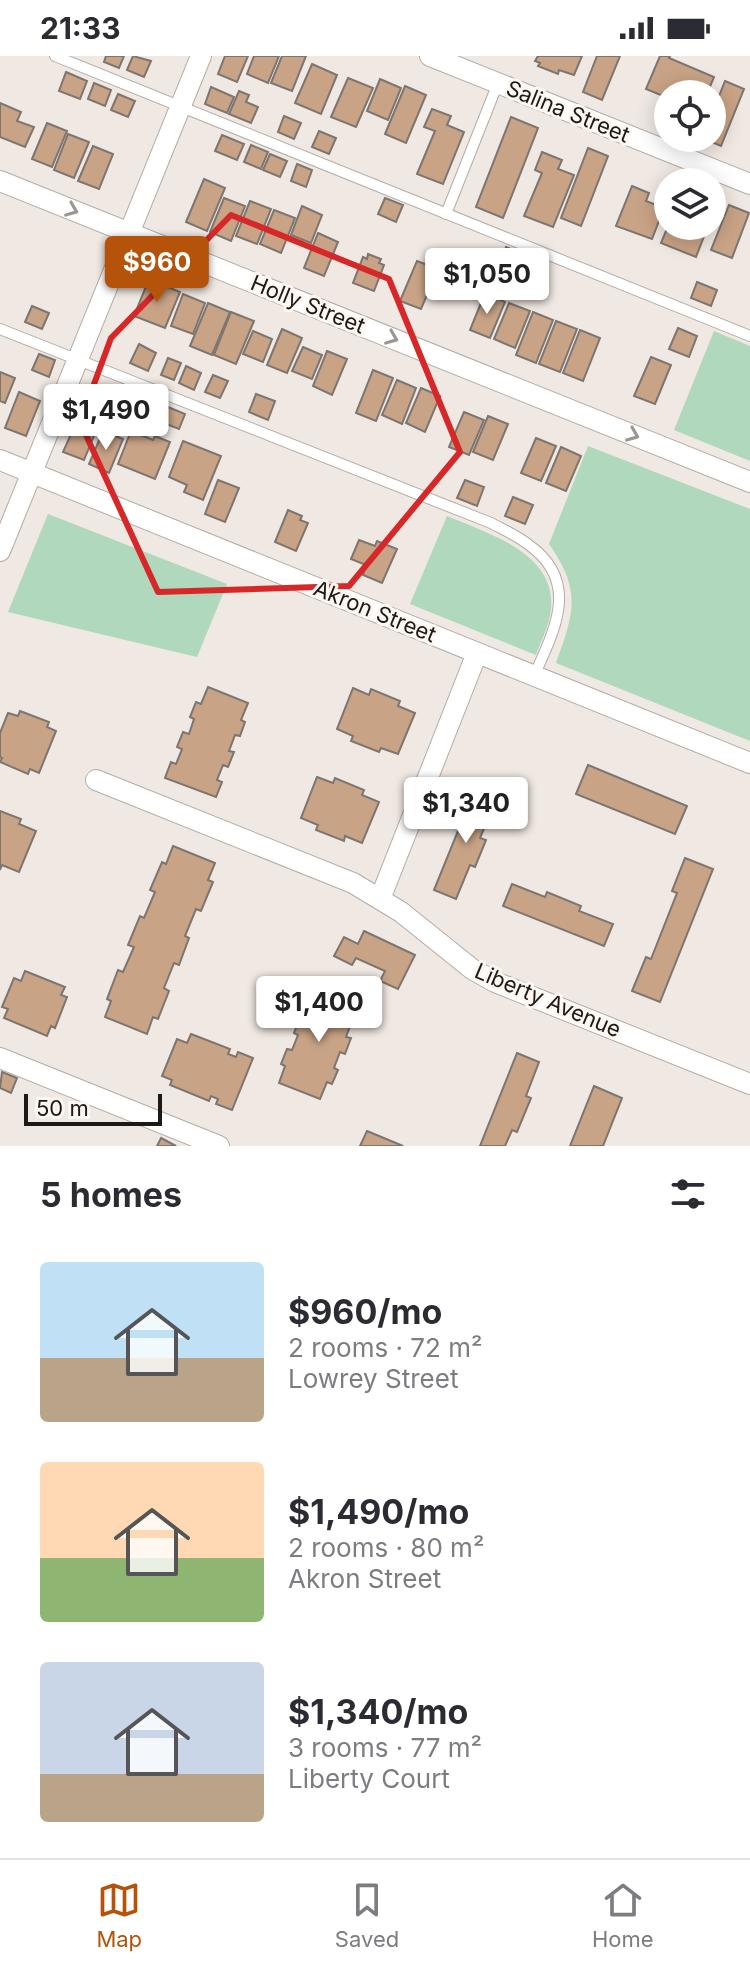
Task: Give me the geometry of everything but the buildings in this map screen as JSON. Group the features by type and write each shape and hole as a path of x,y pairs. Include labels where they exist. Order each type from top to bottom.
{"street":[{"path":"0,551 201,56"},
{"name":"Salina Street","path":"430,56 750,184"},
{"name":"Holly Street","path":"0,181 750,482"},
{"name":"Akron Street","path":"0,460 750,763"},
{"path":"380,899 477,653"},
{"name":"Liberty Avenue","path":"96,780 353,883 401,912 472,969 495,982 750,1084"},
{"path":"0,1058 219,1146"}],"lane":[{"path":"55,56 750,336"},
{"path":"446,214 498,83"},
{"path":"0,329 491,523 529,545 555,575 560,596 555,629 534,676"}],"highlighted area":[{"path":"231,215 389,279 460,452 349,586 158,592 80,422 111,338"}],"green space":[{"path":"714,331 750,346 750,461 674,430"},
{"path":"588,446 750,509 750,741 556,663 572,602 567,575 549,544"},
{"path":"48,514 227,584 197,657 8,612"},
{"path":"447,516 521,551 536,564 546,579 551,598 549,620 536,655 410,604"}]}
